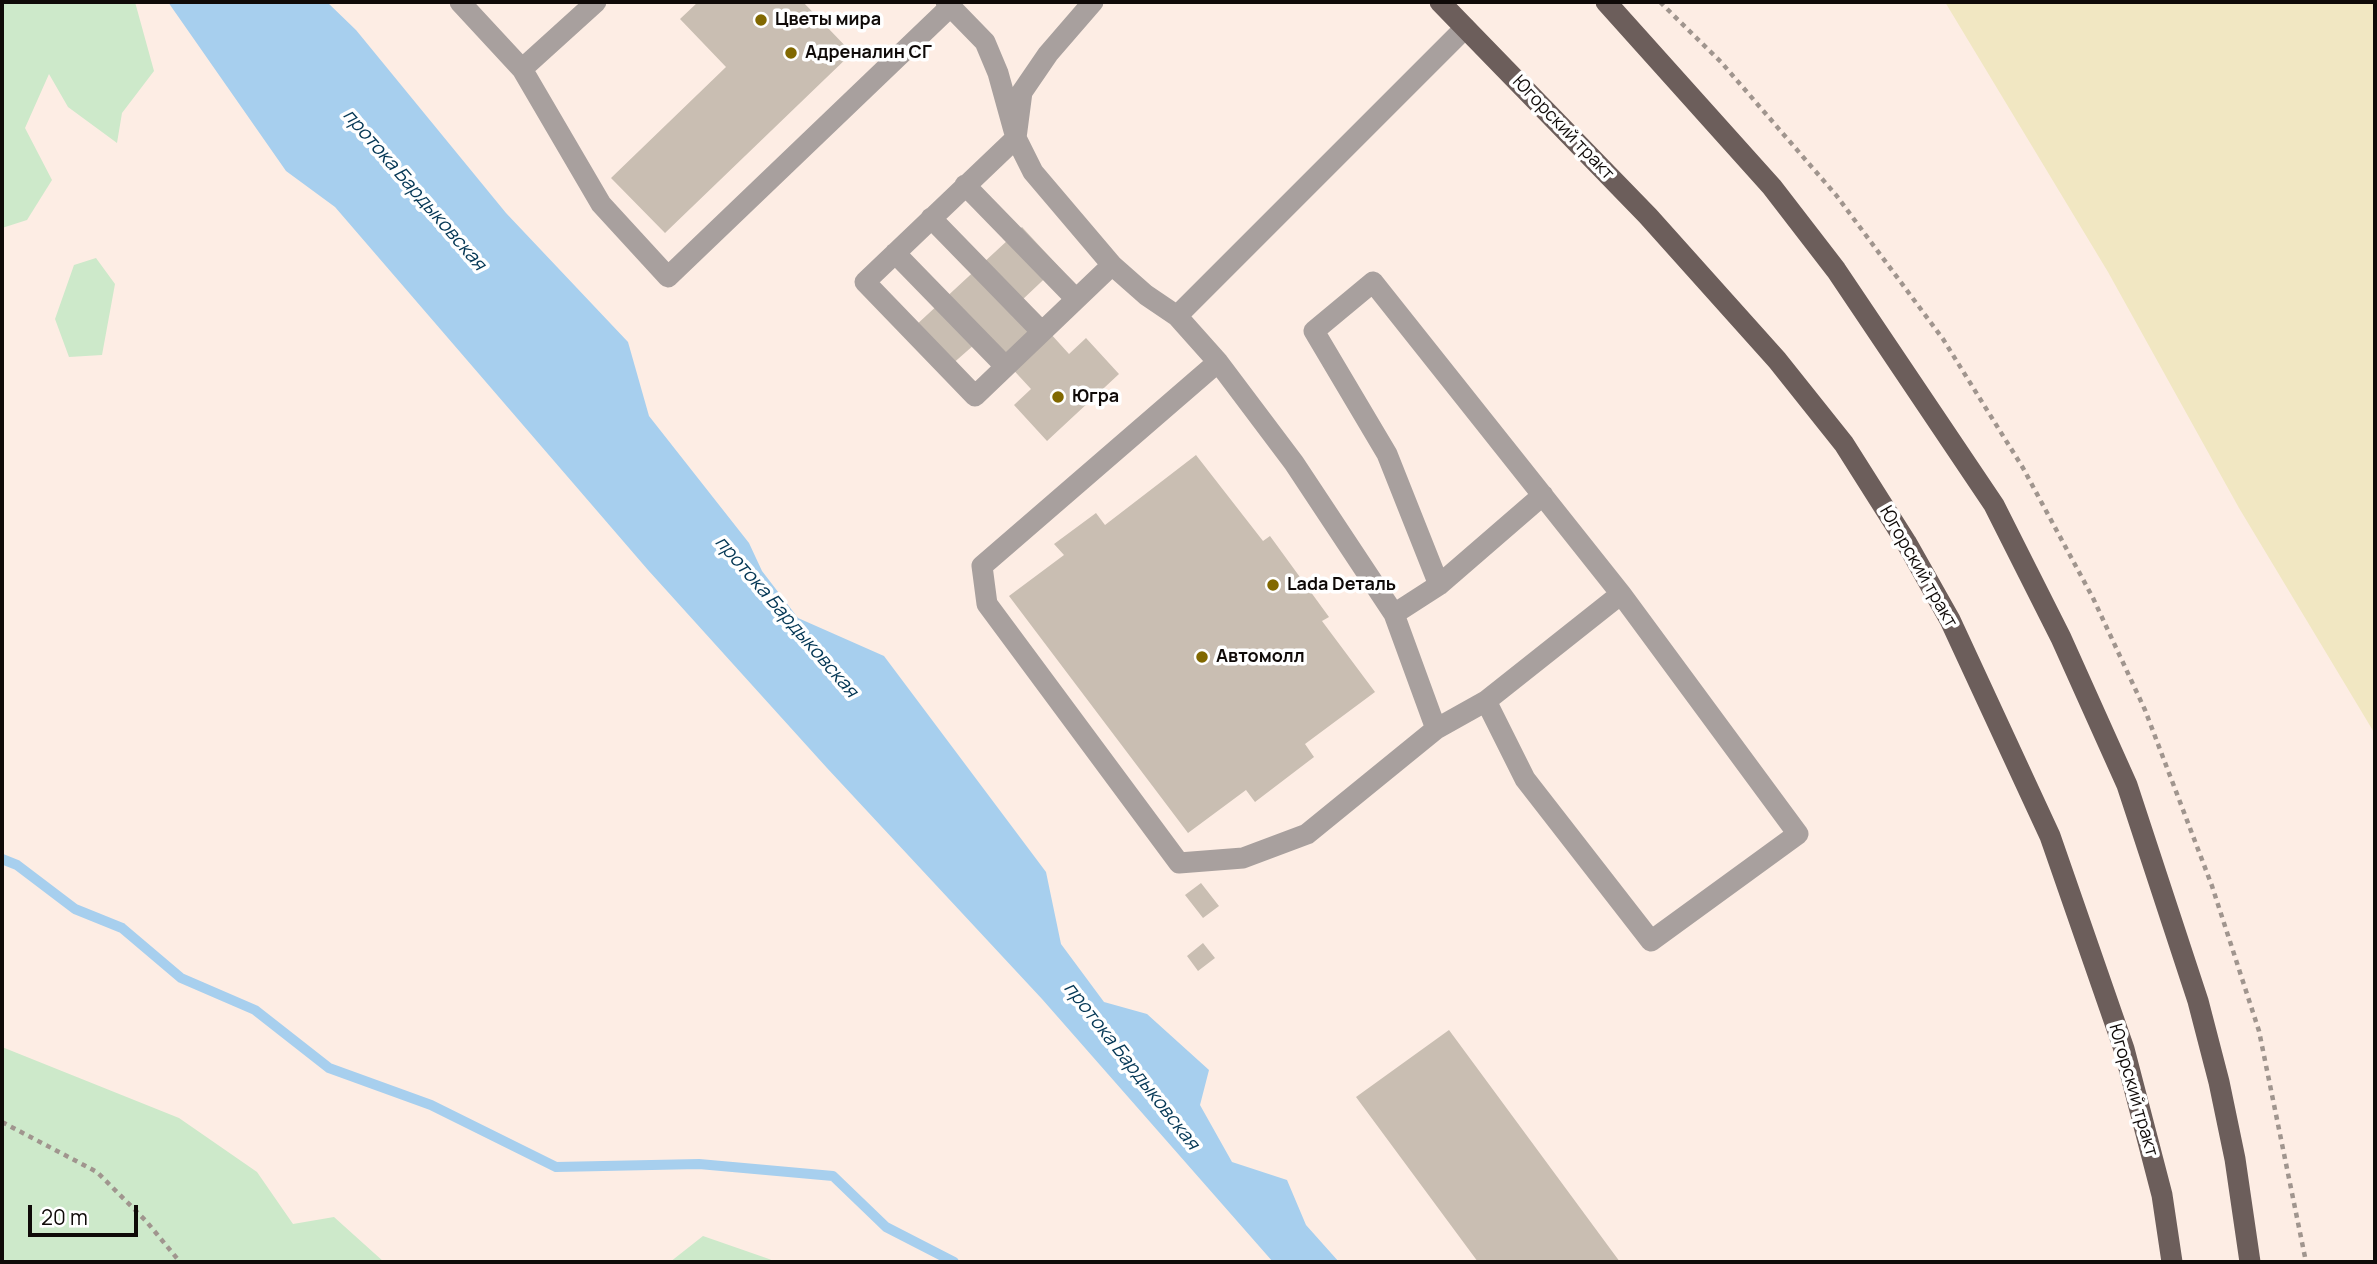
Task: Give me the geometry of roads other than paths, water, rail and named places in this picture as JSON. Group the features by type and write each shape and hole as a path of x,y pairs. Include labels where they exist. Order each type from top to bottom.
{"main road":[{"name":"Югорский тракт","path":"1440,2 1648,216 1777,360 1844,444 1906,542 1950,620 2050,836 2124,1049 2162,1195 2172,1262"},
{"path":"1606,2 1772,187 1828,260 1994,506 2061,638 2127,785 2194,988 2219,1082 2235,1159 2250,1262"}],"lane":[{"path":"460,2 522,69 601,204 668,276 948,4 985,42 998,73 1016,138 1033,172 1112,265 1146,295 1177,316 1217,362 1294,463 1394,614 1436,729"},
{"path":"522,69 596,2"},
{"path":"1093,2 1048,54 1022,92 1016,138 864,282 975,396 1112,265"},
{"path":"1177,316 1465,28"},
{"path":"965,185 1075,298"},
{"path":"930,218 1041,331"},
{"path":"895,253 1006,366"},
{"path":"1439,585 1387,454 1314,331 1373,282 1622,594 1798,834 1651,942 1525,779 1486,701"},
{"path":"1217,362 982,566 986,604 1179,863 1243,858 1307,834 1436,729 1486,701 1622,594"},
{"path":"1394,614 1439,585 1543,495"}],"water":[{"name":"протока Бардыковская","path":"168,2 327,2 356,30 506,213 628,342 649,416 749,543 762,571 798,618 884,656 1046,872 1061,944 1104,1002 1147,1014 1209,1070 1200,1105 1232,1162 1287,1180 1306,1225 1339,1262 1273,1262 1042,999 648,570 335,207 286,171"}],"waterway":[{"path":"2,859 17,865 75,909 122,928 181,978 255,1010 329,1068 431,1105 556,1167 699,1164 833,1176 886,1227 954,1262"}],"place":[{"name":"Цветы мира","path":"761,20"},
{"name":"Адреналин СГ","path":"791,53"},
{"name":"Югра","path":"1058,397"},
{"name":"Lada Dеталь","path":"1273,585"},
{"name":"Автомолл","path":"1202,657"}]}
